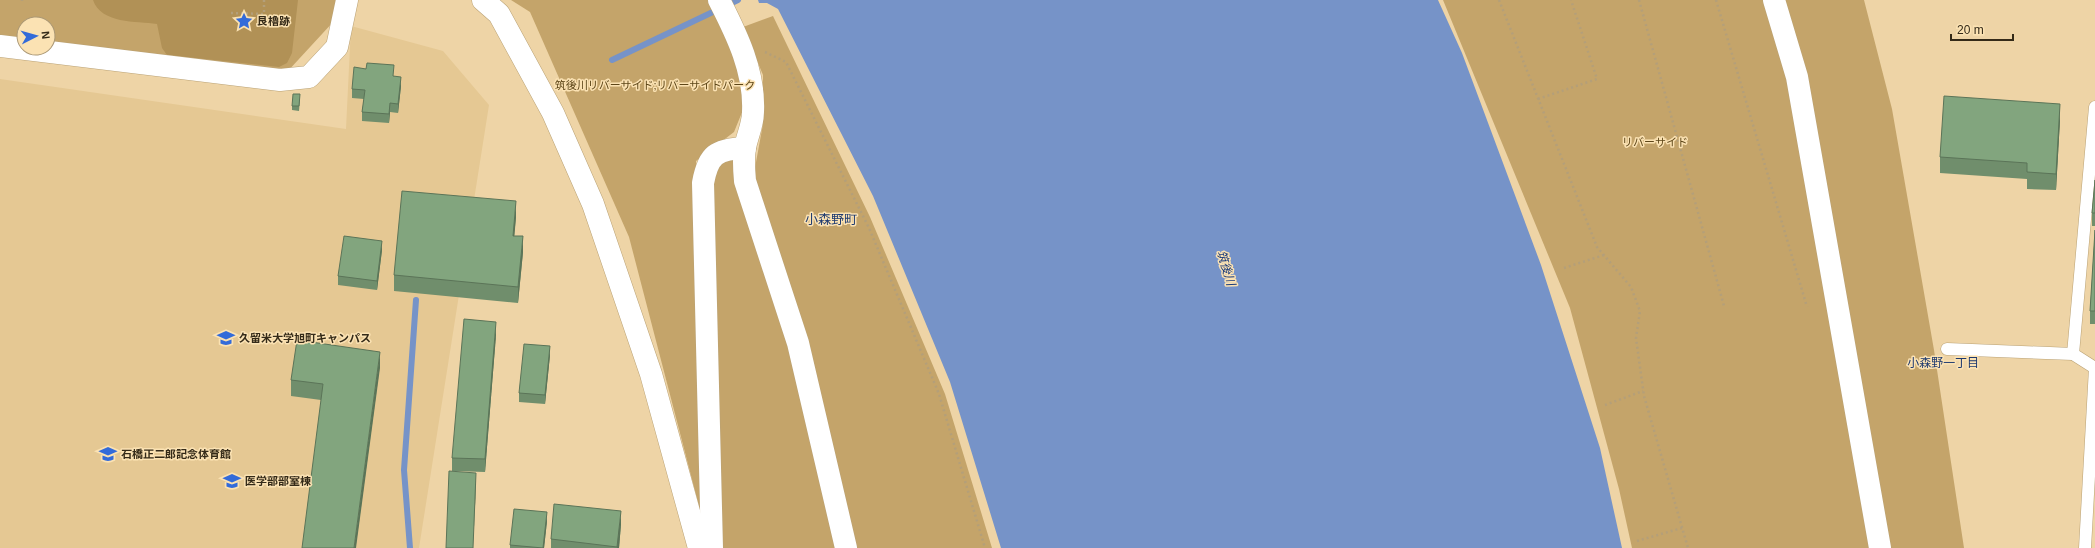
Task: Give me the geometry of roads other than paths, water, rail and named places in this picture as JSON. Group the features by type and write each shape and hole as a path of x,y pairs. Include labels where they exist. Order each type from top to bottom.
{"street":[{"path":"0,46 280,80 309,77 337,47 347,0"},
{"path":"483,0 499,14 553,113 593,204 651,374 699,548"},
{"path":"719,0 744,51 752,88 753,113 745,148 745,182 798,343 846,548"},
{"path":"1774,0 1797,77 1880,548"},
{"path":"712,548 703,183 706,165 718,153 730,149 745,148"}],"lane":[{"path":"2073,354 2095,107"},
{"path":"1948,349 2073,354 2095,368 2085,548"}],"water":[{"name":"筑後川","path":"758,0 1438,0 1462,53 1541,265 1600,448 1622,548 1001,548 950,382 873,196 778,9 767,3 759,3"}],"waterway":[{"path":"612,60 738,0"},
{"path":"410,548 404,470 416,300"}],"place":[{"name":"艮櫓跡","path":"244,21"},
{"name":"久留米大学旭町キャンパス","path":"226,338"},
{"name":"石橋正二郎記念体育館","path":"108,454"},
{"name":"医学部部室棟","path":"232,481"}],"district":[{"name":"小森野町","path":"831,219"},
{"name":"小森野一丁目","path":"1943,363"}],"park label":[{"name":"筑後川リバーサイド;リバーサイドパーク","path":"655,85"},
{"name":"リバーサイド","path":"1655,142"}]}
